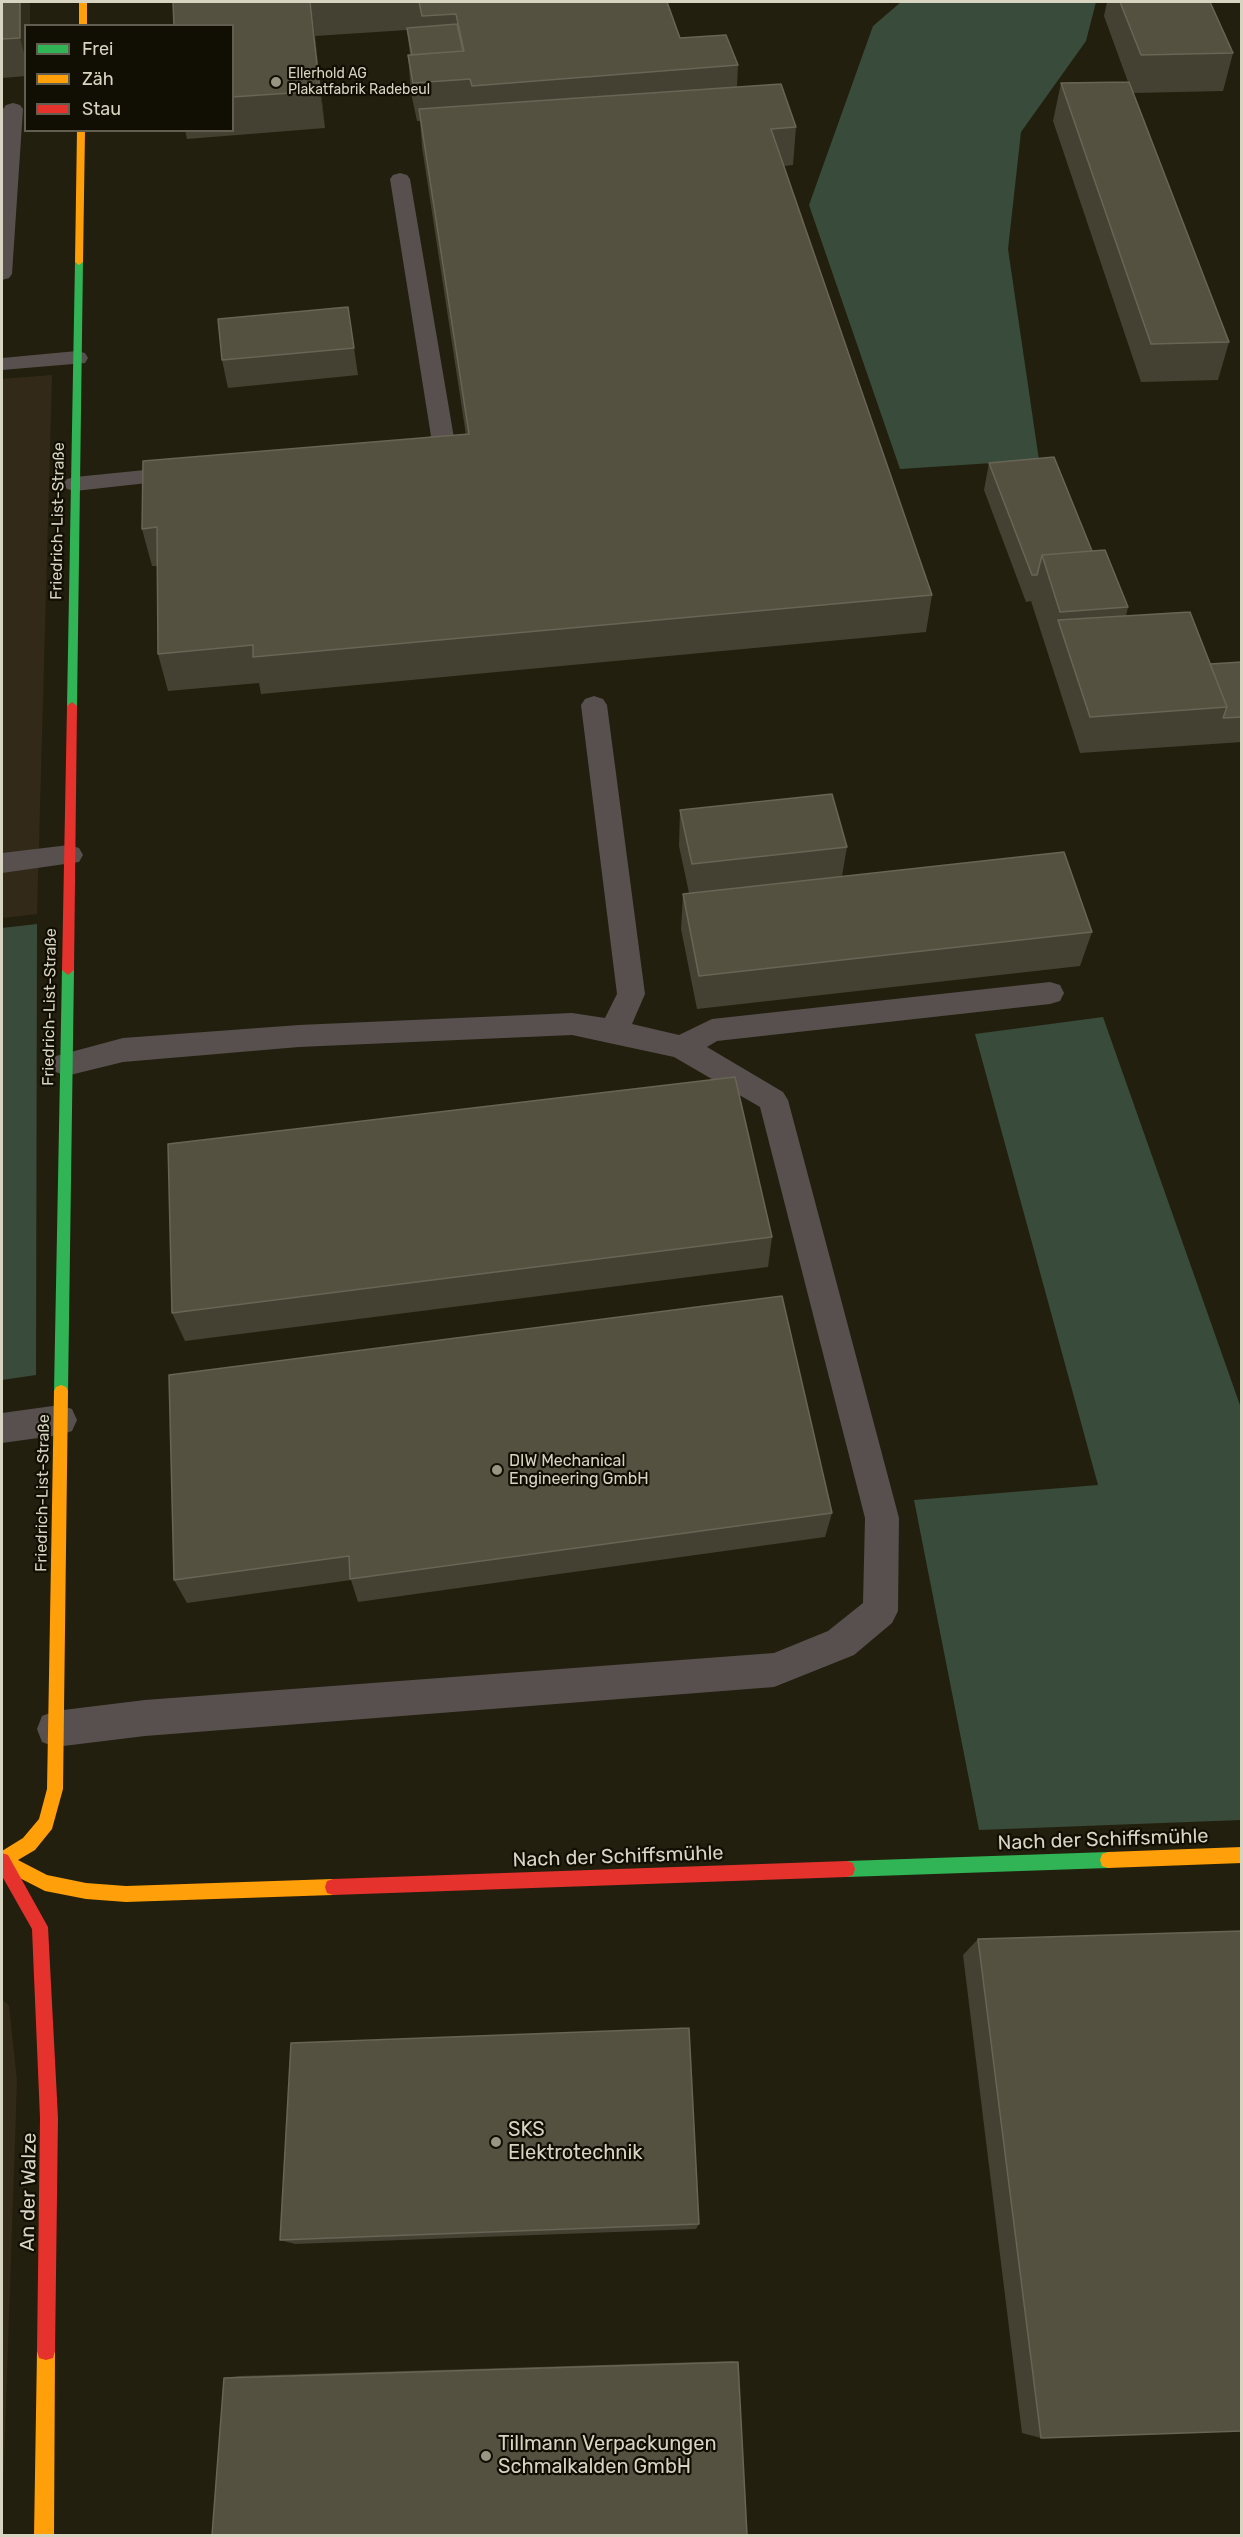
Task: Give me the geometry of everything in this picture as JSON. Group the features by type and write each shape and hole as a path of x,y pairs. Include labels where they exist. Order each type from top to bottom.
{"street":[{"path":"83,2 83,24"},
{"name":"Friedrich-List-Straße","path":"2,1860 29,1844 46,1823 55,1789 81,132"},
{"name":"Nach der Schiffsmühle","path":"2,1860 45,1883 86,1891 126,1894 1242,1855"},
{"name":"An der Walze","path":"2,1860 40,1927 49,2118 44,2535"}],"lane":[{"path":"2,274 13,109"},
{"path":"380,453 427,449 443,438 400,179"},
{"path":"2,364 77,358"},
{"path":"75,484 206,471"},
{"path":"594,705 631,994 614,1031"},
{"path":"2,863 69,855"},
{"path":"682,1047 712,1030 1050,993"},
{"path":"55,1728 145,1718 774,1670 842,1643 880,1611 882,1518 773,1100 682,1047 572,1024 299,1036 123,1050 66,1064"},
{"path":"2,1428 60,1420"}],"shaded area":[{"path":"52,375 37,914 2,918 2,379"},
{"path":"2,1999 9,2006 17,2081 2,2520"}],"green space":[{"path":"901,2 1096,2 1086,41 1021,132 1008,249 1039,460 900,469 809,205 873,26"},
{"path":"37,924 36,1375 2,1380 2,928"},
{"path":"1103,1017 1241,1408 1241,1820 979,1830 914,1500 1098,1485 975,1034"}],"building":[{"path":"2,2 20,2 20,38 2,39"},
{"path":"173,2 310,2 320,91 234,97 234,24 174,24"},
{"path":"419,2 667,2 680,38 726,35 738,65 472,86 470,79 413,83 408,55 464,51 456,14 422,16"},
{"path":"1120,2 1210,2 1233,53 1141,55"},
{"path":"457,24 463,51 412,55 407,28"},
{"path":"1129,82 1229,342 1151,344 1061,83"},
{"path":"781,84 796,127 771,129 932,595 253,657 253,645 158,654 157,527 142,529 143,461 469,434 419,109"},
{"path":"348,307 354,348 222,360 218,319"},
{"path":"1054,457 1092,551 1042,555 1037,575 1032,575 989,463"},
{"path":"1105,550 1128,607 1060,612 1042,555"},
{"path":"1190,612 1227,707 1090,717 1058,620"},
{"path":"1242,662 1242,717 1223,718 1227,707 1210,664"},
{"path":"832,794 847,847 692,864 680,810"},
{"path":"1064,852 1092,932 699,976 683,894"},
{"path":"735,1077 772,1237 172,1313 168,1144"},
{"name":"DIW Mechanical Engineering GmbH","path":"782,1296 832,1513 350,1579 349,1556 174,1580 169,1375"},
{"path":"1242,1931 1242,2431 1041,2438 978,1939"},
{"name":"SKS Elektrotechnik","path":"689,2028 699,2224 280,2240 291,2043"},
{"name":"Tillmann Verpackungen Schmalkalden GmbH","path":"738,2362 747,2535 212,2535 224,2378"}],"traffic: fast":[{"path":"72,706 79,262"},
{"path":"61,1391 68,970"},
{"path":"847,1869 1108,1860"}],"traffic: slow":[{"path":"83,2 83,24"},
{"path":"79,262 81,132"},
{"path":"2,1860 29,1844 46,1823 55,1789 61,1391"},
{"path":"1108,1860 1242,1855"},
{"path":"2,1860 45,1883 86,1891 126,1894 333,1887"},
{"path":"44,2536 46,2351"}],"traffic: jam":[{"path":"68,970 72,706"},
{"path":"2,1861 40,1927 49,2118 46,2351"},
{"path":"333,1887 847,1869"}],"place":[{"name":"Ellerhold AG Plakatfabrik Radebeul","path":"276,82"},
{"name":"DIW Mechanical Engineering GmbH","path":"497,1470"},
{"name":"SKS Elektrotechnik","path":"496,2142"},
{"name":"Tillmann Verpackungen Schmalkalden GmbH","path":"486,2456"}]}
